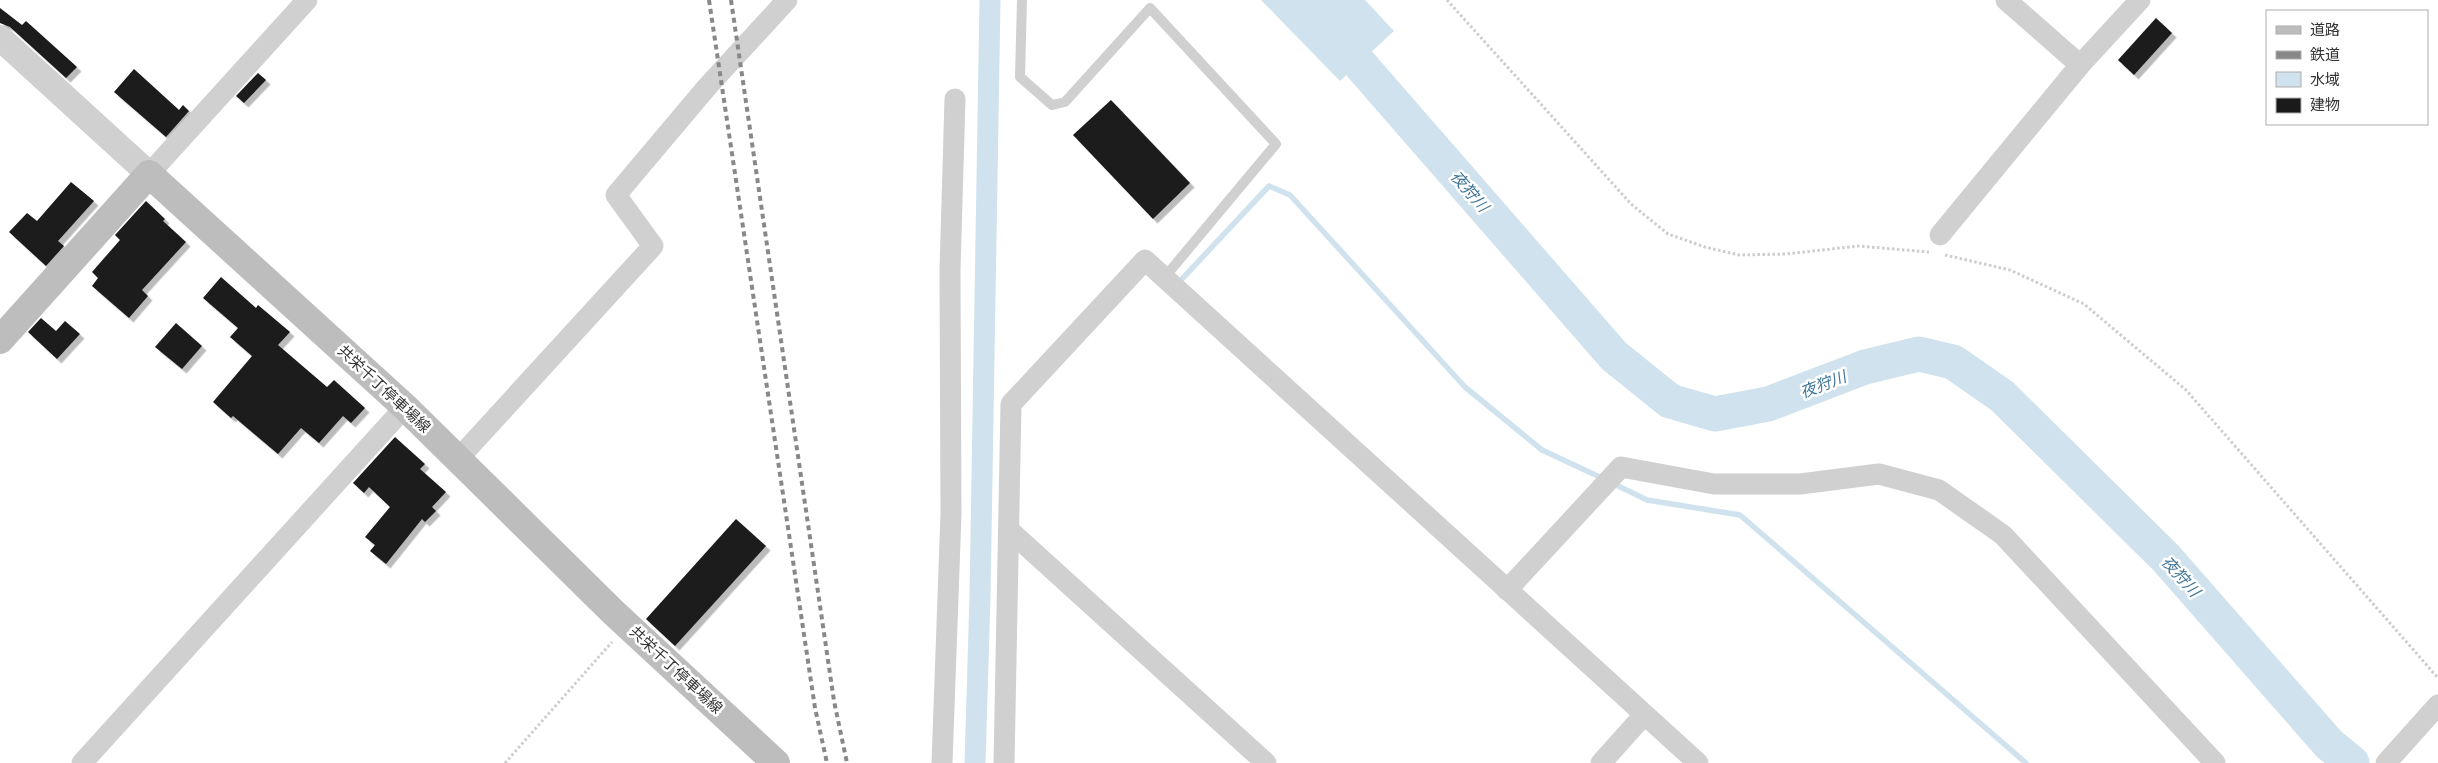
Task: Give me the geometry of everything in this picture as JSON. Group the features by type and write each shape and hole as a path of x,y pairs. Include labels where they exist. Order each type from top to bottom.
{"main road":[{"path":"0,340 149,174"},
{"name":"共栄千丁停車場線","path":"149,174 405,407 627,624 776,763"}],"street":[{"path":"0,38 149,174 307,0"},
{"path":"458,459 653,246 616,196 707,87 787,0"},
{"path":"2006,0 2080,65"},
{"path":"1939,247 2080,65 2140,0"},
{"path":"942,763 951,514 950,270 955,99"},
{"path":"1004,763 1011,404 1145,260 1698,763"},
{"path":"82,763 405,407"},
{"path":"1507,590 1621,466 1714,484 1800,484 1879,474 1939,490 2003,535 2215,763"},
{"path":"1009,530 1266,763"},
{"path":"2386,763 2438,705"},
{"path":"1601,763 1644,715"}],"lane":[{"path":"1022,0 1020,78 1052,105 1065,102 1150,8 1276,144 1164,278"}],"path":[{"path":"1447,0 1631,204 1668,234 1705,247 1739,255 1786,254 1858,246 1939,247 2010,270 2084,304 2186,390 2438,678"},
{"path":"505,763 627,624"}],"water":[{"path":"1261,0 1365,0 1394,31 1340,81"}],"building":[{"path":"0,8 22,25 26,21 77,67 66,78 10,27 0,23"},
{"path":"2156,18 2172,33 2134,75 2118,60"},
{"path":"134,69 179,110 183,105 189,111 166,137 114,92"},
{"path":"258,73 266,80 244,103 236,96"},
{"path":"1111,100 1190,183 1153,219 1073,135"},
{"path":"71,182 94,201 58,241 64,246 46,266 9,232 27,213 37,221"},
{"path":"146,201 165,219 163,221 186,242 142,290 148,296 129,318 92,286 98,278 92,272 120,240 115,235"},
{"path":"221,277 256,308 258,305 290,332 278,345 327,387 334,380 365,408 351,423 343,416 319,443 301,428 278,454 233,416 231,418 213,402 252,356 230,337 238,328 203,298"},
{"path":"41,318 56,331 65,321 80,334 57,359 28,332"},
{"path":"176,323 202,346 182,369 155,347"},
{"path":"395,437 425,464 420,469 446,492 432,507 436,511 425,522 422,519 386,564 370,551 375,545 365,537 390,507 369,487 364,493 353,483"},
{"path":"736,519 766,546 675,646 646,619"}],"waterway":[{"path":"975,763 980,596 990,0"},
{"name":"夜狩川","path":"1304,0 1614,356 1670,401 1715,414 1768,404 1865,367 1919,354 1953,362 2002,396 2166,558 2329,744 2352,763"},
{"path":"1182,279 1269,186 1290,195 1465,387 1542,450 1604,479"},
{"path":"1612,483 1647,500 1740,515 2026,763"}],"railway":[{"path":"709,0 815,708 827,763"},
{"path":"731,0 834,701 847,763"}]}
